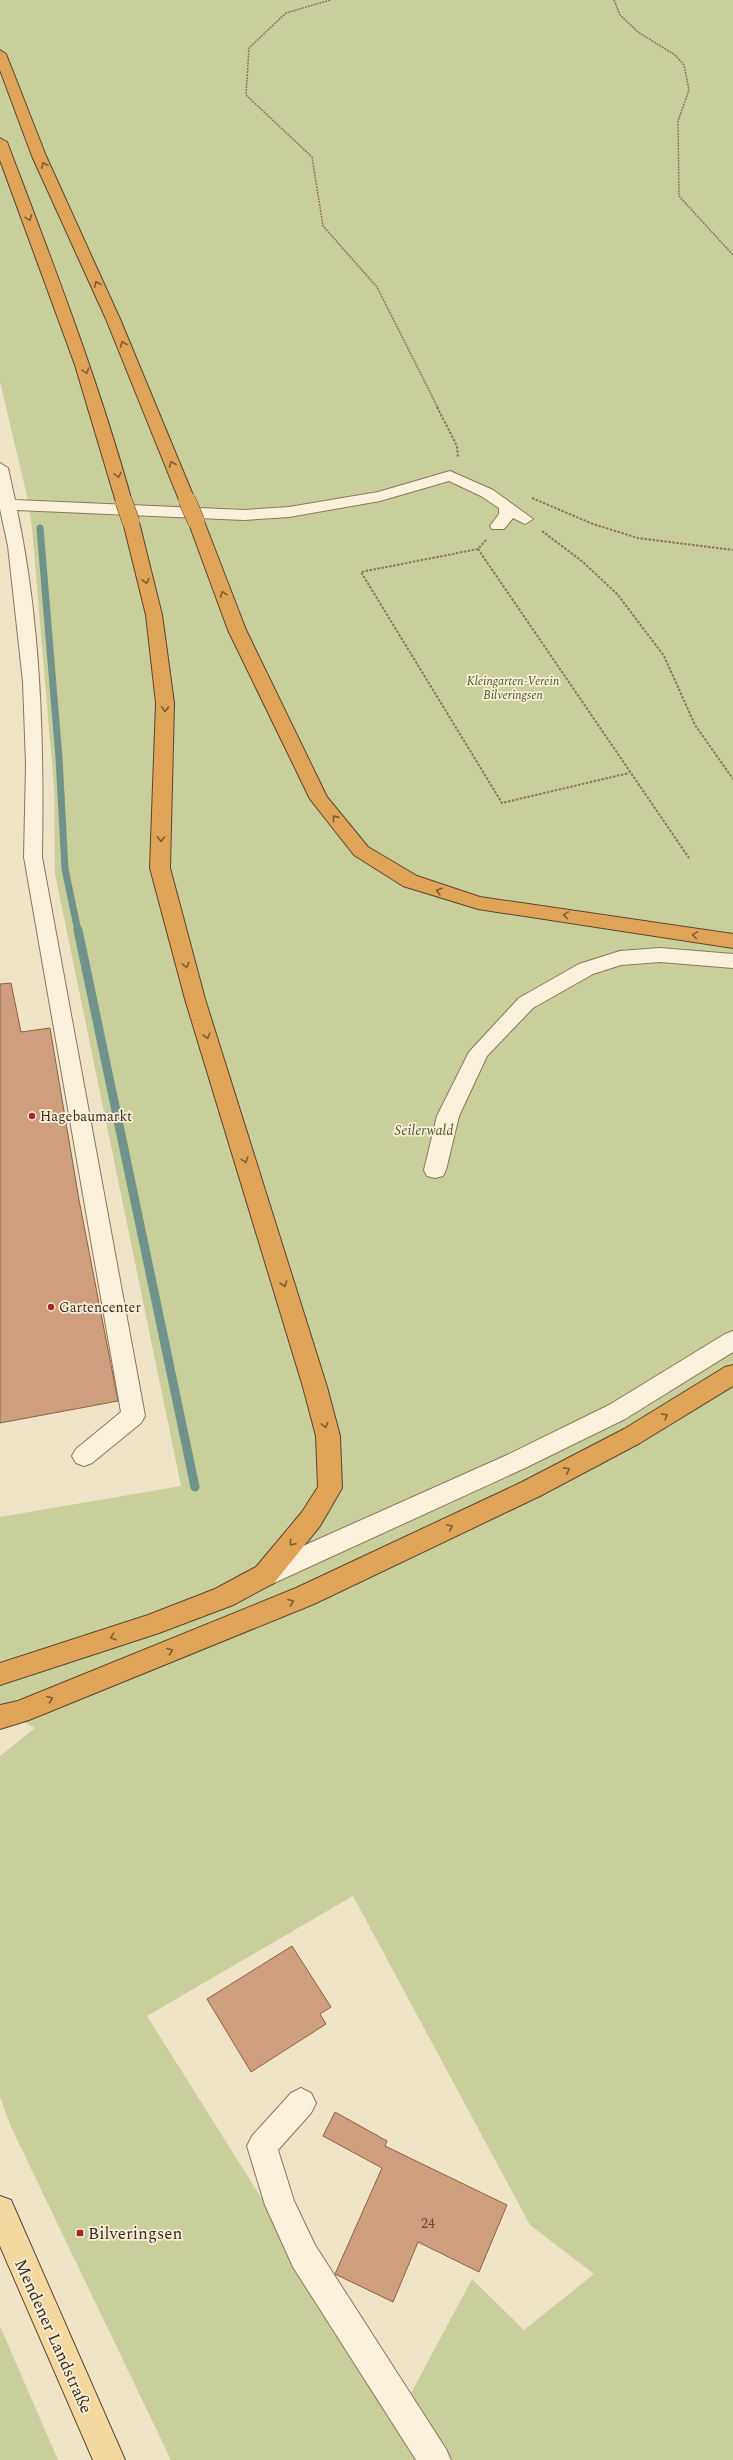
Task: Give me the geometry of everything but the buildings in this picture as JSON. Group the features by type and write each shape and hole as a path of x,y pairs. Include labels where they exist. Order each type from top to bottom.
{"highway":[{"path":"0,54 40,156 113,319 196,522 237,630 319,799 361,851 410,881 478,903 733,941"},
{"path":"0,142 74,334 111,449 154,614 165,703 160,868 195,999 313,1379 328,1436 330,1488 311,1519 265,1575 217,1600 150,1625 0,1674"},
{"path":"0,1729 10,1715 305,1596 531,1489 632,1436 733,1374"}],"main road":[{"name":"Mendener Landstraße","path":"0,2211 109,2460"}],"lane":[{"path":"0,468 4,504 16,546 32,682 35,764 33,857 72,1066 133,1416 84,1456"},
{"path":"4,504 244,515 289,512 380,496 450,476 486,493 525,519"},
{"path":"498,526 507,515 507,506"},
{"path":"434,1170 448,1116 479,1052 526,1003 586,969 620,958 660,955 733,961"},
{"path":"265,1575 515,1462 617,1412 733,1340"},
{"path":"301,2102 262,2146 280,2205 304,2256 435,2460"}],"path":[{"path":"330,0 286,13 249,48 246,94 312,157 323,226 377,287 457,446 458,460 450,476"},
{"path":"614,0 620,15 638,32 675,55 684,66 689,90 678,121 679,196 733,255"},
{"path":"527,496 593,524 638,538 733,550"},
{"path":"525,519 583,562 618,595 664,656 695,725 733,779"},
{"path":"498,526 478,549 360,572 502,803 629,773"},
{"path":"478,549 629,773 689,858"}],"green space":[{"name":"Seilerwald","path":"0,0 733,0 733,2460 448,2460 408,2399 472,2279 524,2330 594,2274 530,2225 353,1896 147,2016 426,2460 171,2460 11,2127 0,2097 0,1756 35,1728 0,1710 0,1517 181,1486 55,874 54,788 32,528 27,496 0,382"},
{"path":"0,2326 58,2460 0,2460"}],"waterway":[{"path":"40,528 59,758 65,869 78,931"},
{"path":"78,930 195,1487"}],"place":[{"name":"Hagebaumarkt","path":"32,1116"},
{"name":"Gartencenter","path":"51,1307"},
{"name":"Bilveringsen","path":"80,2233"}],"park label":[{"name":"Kleingarten-Verein Bilveringsen","path":"513,688"}]}
